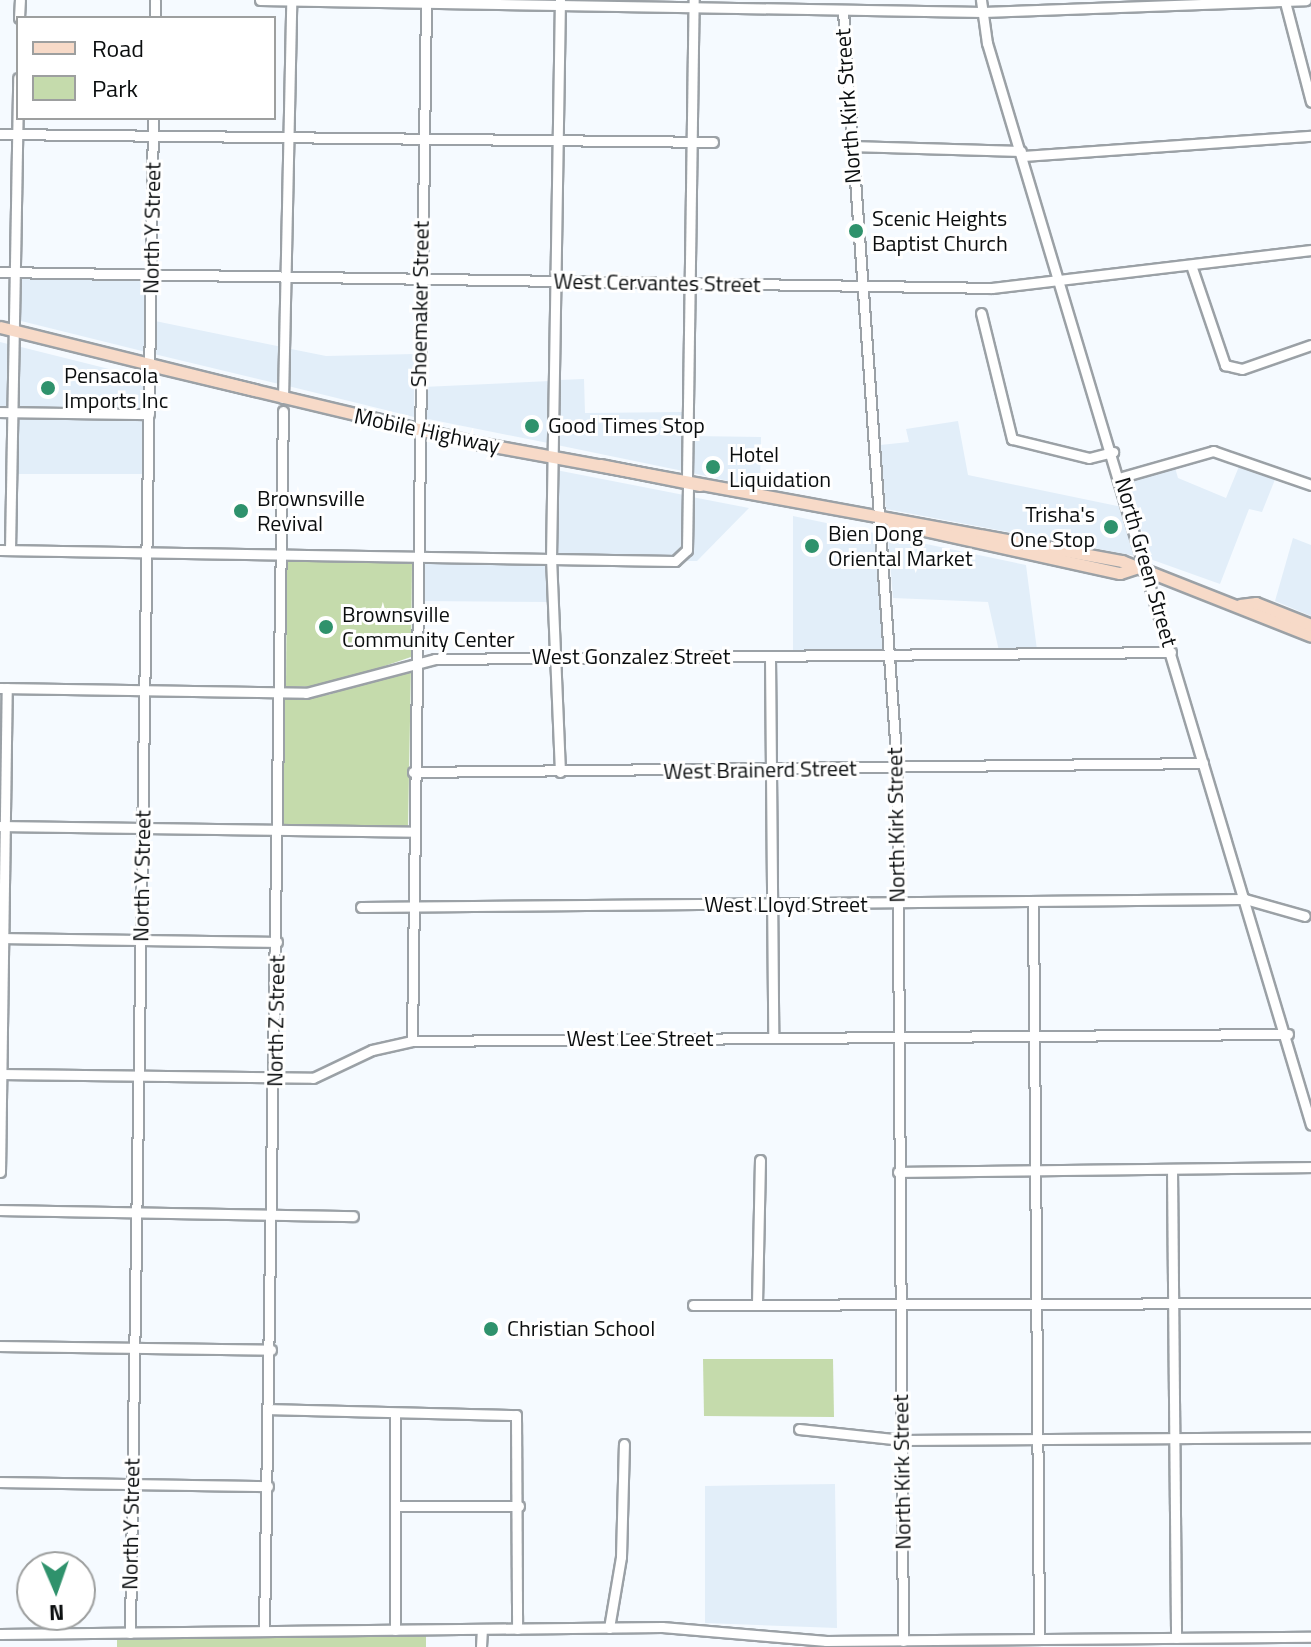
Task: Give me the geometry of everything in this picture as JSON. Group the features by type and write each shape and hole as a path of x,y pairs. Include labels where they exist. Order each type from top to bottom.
{"main road":[{"name":"Mobile Highway","path":"0,327 418,430 887,522 1120,573 1135,568 1240,605 1311,636"},
{"name":"Mobile Highway","path":"1240,605 1256,603 1311,625"}],"street":[{"path":"260,0 779,4 843,11 983,12 1306,0"},
{"path":"283,398 288,277 291,0"},
{"name":"North Green Street","path":"981,0 1022,154 1122,477 1203,763 1288,1034 1311,1125"},
{"name":"Shoemaker Street","path":"412,1041 419,280 426,2"},
{"path":"1285,2 1311,102"},
{"path":"560,3 551,559 560,772"},
{"path":"17,120 12,412 5,550 551,559 682,558 691,483 694,4"},
{"name":"North Kirk Street","path":"843,11 850,146 887,522 897,768 896,1037 903,1641"},
{"name":"North Y Street","path":"130,1633 153,120"},
{"path":"0,134 692,146 713,142"},
{"path":"850,146 1022,154 1311,136"},
{"name":"West Cervantes Street","path":"0,272 863,286 1061,282 1311,250"},
{"path":"1191,265 1225,365 1242,369 1311,345"},
{"path":"981,313 1012,439 1089,458 1113,452"},
{"name":"North Z Street","path":"264,1631 271,1350 283,411"},
{"path":"0,412 149,414"},
{"path":"1122,477 1213,451 1311,485"},
{"name":"West Gonzalez Street","path":"4,688 327,690 415,661 555,655 892,658 1171,652"},
{"path":"770,657 773,1038"},
{"path":"0,1172 4,688"},
{"name":"West Brainerd Street","path":"413,772 772,771 1203,763"},
{"path":"3,826 412,832"},
{"name":"West Lloyd Street","path":"361,907 1245,899 1305,916"},
{"path":"1032,1642 1037,1439 1033,902"},
{"path":"2,938 277,942"},
{"name":"West Lee Street","path":"1,1074 275,1079 321,1076 372,1050 412,1041 1288,1034"},
{"path":"757,1303 760,1160"},
{"path":"898,1172 1311,1167"},
{"path":"1172,1169 1176,1638"},
{"path":"0,1210 353,1216"},
{"path":"693,1305 1311,1303"},
{"path":"0,1346 271,1350"},
{"path":"269,1409 395,1416 518,1417 517,1629"},
{"path":"395,1416 395,1630"},
{"path":"799,1429 902,1440 1311,1437"},
{"path":"609,1628 621,1557 624,1444"},
{"path":"0,1482 268,1486"},
{"path":"396,1506 519,1506"},
{"path":"0,1634 609,1628 903,1641 1311,1637"},
{"path":"481,1647 482,1629"}],"shaded area":[{"path":"18,277 147,279 146,352 17,320"},
{"path":"155,321 282,347 279,384 154,354"},
{"path":"0,342 8,344 8,407 0,407"},
{"path":"17,346 145,378 145,409 16,407"},
{"path":"291,349 326,356 414,354 414,417 288,386"},
{"path":"584,379 585,413 684,412 683,471 557,445 559,380"},
{"path":"550,381 548,443 423,418 423,387"},
{"path":"16,417 144,419 144,474 15,474"},
{"path":"958,421 968,475 1127,508 1141,557 886,509 880,445 909,442 906,429"},
{"path":"692,436 761,437 760,488 692,473"},
{"path":"1174,464 1178,478 1226,498 1240,464 1276,477 1262,512 1249,509 1220,584 1150,559 1127,480"},
{"path":"556,470 684,495 682,549 674,556 555,554"},
{"path":"692,497 749,508 697,561 686,561"},
{"path":"793,516 879,534 888,653 793,653"},
{"path":"888,536 1026,565 1037,650 999,651 988,602 893,598"},
{"path":"1293,538 1311,545 1311,616 1275,601"},
{"path":"421,562 546,564 547,602 420,601"},
{"path":"835,1484 837,1628 705,1623 705,1486"}],"green space":[{"path":"287,560 412,562 411,657 326,686 286,687"},
{"path":"411,667 408,827 283,825 285,697 328,695"},
{"path":"703,1359 833,1359 834,1417 704,1416"},
{"path":"426,1635 426,1647 117,1647 117,1639"}],"place":[{"name":"Scenic Heights Baptist Church","path":"856,231"},
{"name":"Pensacola Imports Inc","path":"48,388"},
{"name":"Good Times Stop","path":"532,426"},
{"name":"Hotel Liquidation","path":"713,467"},
{"name":"Brownsville Revival","path":"241,511"},
{"name":"Trisha's One Stop","path":"1111,527"},
{"name":"Bien Dong Oriental Market","path":"812,546"},
{"name":"Brownsville Community Center","path":"326,627"},
{"name":"Christian School","path":"491,1329"}]}
